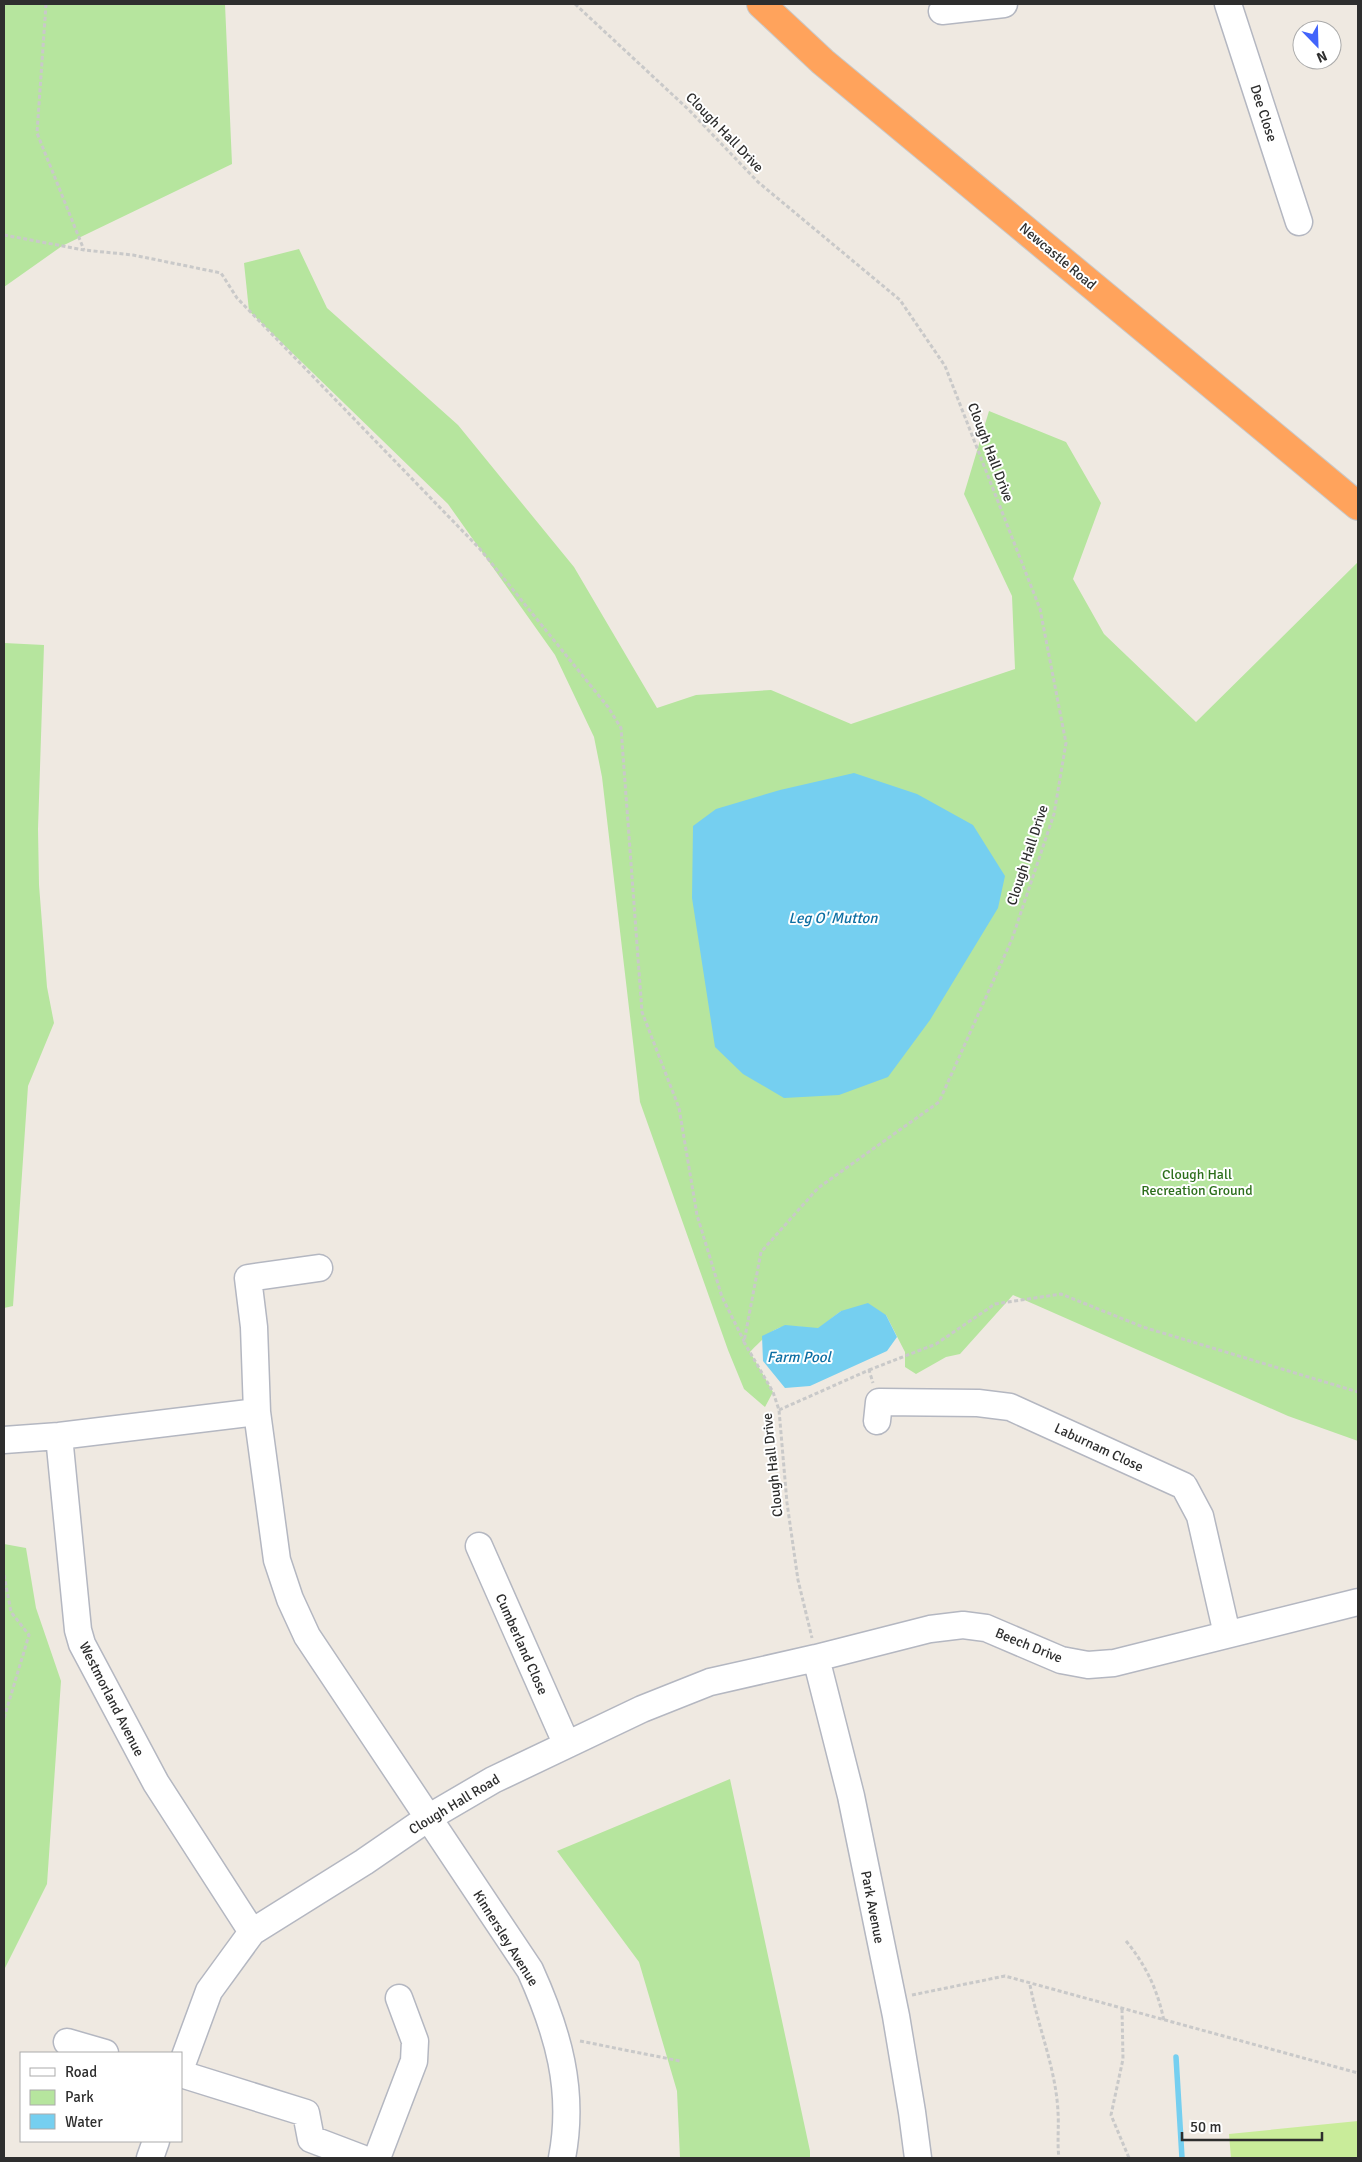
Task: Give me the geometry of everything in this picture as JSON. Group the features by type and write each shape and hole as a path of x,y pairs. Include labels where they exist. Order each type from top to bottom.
{"highway":[{"name":"Newcastle Road","path":"761,4 823,62 1358,506"}],"street":[{"path":"942,11 1004,4"},
{"name":"Dee Close","path":"1228,4 1298,222"},
{"path":"318,1268 248,1278 254,1327 257,1412 277,1560 290,1599 307,1636 428,1818"},
{"name":"Laburnam Close","path":"878,1412 978,1403 1010,1407 1184,1486 1200,1516 1227,1634"},
{"path":"4,1440 59,1436 257,1412"},
{"name":"Westmorland Avenue","path":"59,1436 78,1630 82,1644 156,1783 252,1932"},
{"name":"Cumberland Close","path":"479,1546 566,1743"},
{"name":"Beech Drive","path":"816,1658 930,1629 963,1625 986,1628 1061,1660 1088,1665 1114,1663 1358,1602"},
{"name":"Clough Hall Road","path":"182,2064 209,1991 252,1932 364,1862 428,1818 493,1780 566,1743 710,1682 816,1658"},
{"name":"Park Avenue","path":"816,1658 851,1796 892,1999 912,2112 918,2158"},
{"name":"Kinnersley Avenue","path":"428,1818 530,1970 557,2036 563,2062 566,2096 562,2158"},
{"path":"376,2158 414,2061 415,2041 399,1998"},
{"path":"67,2042 102,2052"},
{"path":"182,2074 306,2113 311,2139 361,2158"},
{"path":"150,2158 156,2142"}],"path":[{"path":"46,4 37,133 84,250"},
{"name":"Clough Hall Drive","path":"575,4 690,110 758,182 900,300 945,366 1040,609 1066,743 1054,814 1012,939 939,1102 818,1188 761,1252 744,1342 773,1392 779,1410 787,1503 798,1580 816,1658"},
{"path":"4,235 84,250 133,255 221,273 237,298 480,549 608,707 621,728 642,1012 679,1108 697,1215 716,1278 722,1297 744,1342"},
{"path":"779,1410 869,1370 936,1344 995,1304 1061,1294 1143,1328 1358,1392"},
{"path":"869,1370 878,1412"},
{"path":"4,1575 11,1612 29,1635 4,1718"},
{"path":"1126,1942 1137,1955 1158,1994 1164,2021"},
{"path":"892,1999 1005,1976 1358,2073"},
{"path":"1030,1984 1052,2077 1058,2112 1056,2136 1059,2158"},
{"path":"1122,2009 1123,2059 1111,2115 1129,2158"},
{"path":"557,2036 680,2061"}],"green space":[{"path":"4,4 225,4 232,164 62,246 4,287"},
{"name":"Clough Hall Recreation Ground","path":"299,249 327,308 458,425 574,567 657,708 696,695 771,690 851,724 1015,669 1012,596 964,494 989,411 1066,442 1101,503 1073,579 1104,634 1196,722 1358,562 1358,1441 1288,1416 1013,1295 960,1354 946,1357 916,1374 905,1367 905,1352 886,1315 841,1311 818,1329 795,1326 780,1328 767,1335 750,1352 773,1392 765,1407 744,1389 728,1350 640,1102 602,777 594,737 555,655 448,504 249,311 244,263"},
{"path":"4,643 44,645 38,829 39,885 47,987 54,1023 28,1086 13,1306 4,1308"},
{"path":"4,1544 26,1548 36,1608 61,1681 47,1884 4,1970"},
{"path":"730,1779 810,2158 680,2158 677,2091 639,1962 557,1851"},
{"path":"1358,2121 1358,2158 1231,2158 1229,2134"}],"water":[{"name":"Leg O' Mutton","path":"854,773 917,794 973,825 1005,876 998,908 930,1020 888,1077 839,1095 784,1098 743,1074 715,1047 692,898 693,826 716,809 780,790"},
{"name":"Farm Pool","path":"868,1303 886,1315 897,1337 887,1351 810,1386 785,1388 763,1361 762,1336 785,1325 818,1328 841,1311"}],"waterway":[{"path":"1176,2057 1182,2158"}]}
